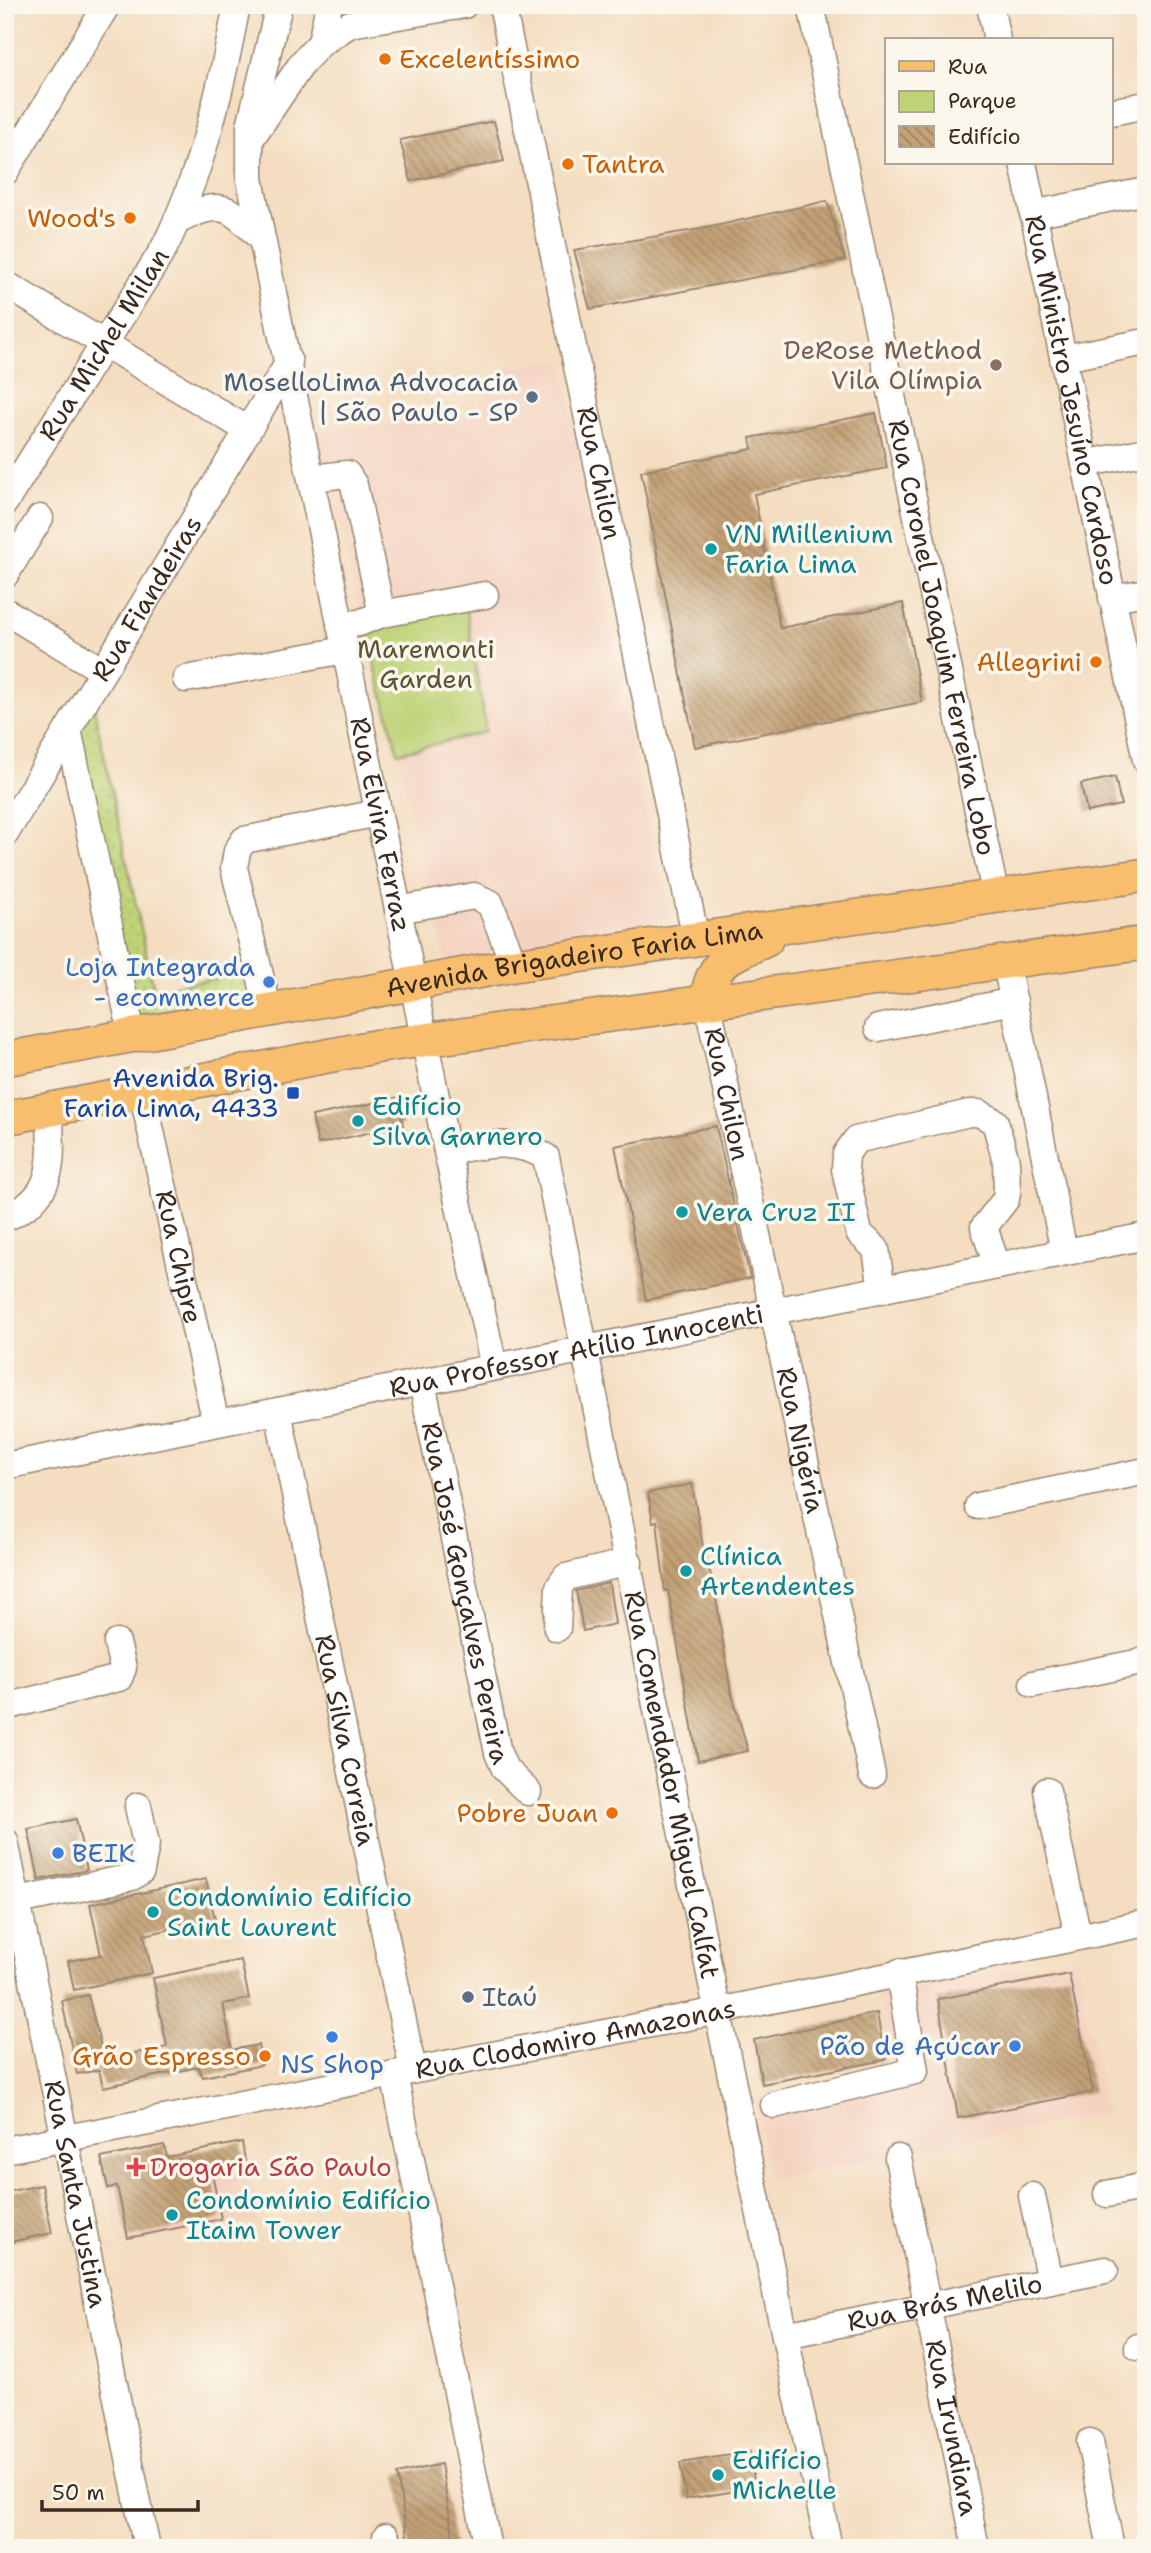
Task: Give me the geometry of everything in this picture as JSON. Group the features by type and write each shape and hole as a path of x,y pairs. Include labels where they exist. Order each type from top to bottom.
{"main road":[{"name":"Avenida Brigadeiro Faria Lima","path":"5,1059 514,964 1146,875"},
{"path":"707,1000 712,977 725,958 792,926"},
{"path":"5,1118 424,1040 707,1000 1006,964 1146,943"}],"street":[{"path":"5,172 107,5"},
{"name":"Rua Michel Milan","path":"5,502 178,221 207,135 237,5"},
{"name":"Rua Elvira Ferraz","path":"279,5 256,94 247,144 250,179 412,983 494,1367"},
{"path":"321,43 329,5"},
{"path":"247,144 282,89 344,15 464,5"},
{"name":"Rua Chilon","path":"502,5 696,939"},
{"name":"Rua Coronel Joaquim Ferreira Lobo","path":"811,5 996,898"},
{"path":"990,5 997,38"},
{"path":"1112,112 1146,105"},
{"name":"Rua Ministro Jesuíno Cardoso","path":"1023,164 1146,760"},
{"path":"1033,214 1146,191"},
{"path":"178,221 200,209 219,206 231,210 262,240"},
{"path":"5,284 248,430"},
{"path":"1063,358 1146,342"},
{"name":"Rua Fiandeiras","path":"5,834 289,362"},
{"path":"1085,464 1146,451"},
{"path":"312,478 347,474 354,485 382,614"},
{"path":"5,575 40,518"},
{"path":"1112,598 1146,592"},
{"path":"186,679 343,637 382,614 485,595"},
{"path":"5,611 103,671"},
{"path":"68,729 132,1035"},
{"path":"268,1008 234,868 237,851 244,841 378,813"},
{"path":"398,910 474,896 490,903 514,964"},
{"path":"1006,964 1064,1252"},
{"name":"Rua Chilon","path":"707,1000 772,1311"},
{"path":"878,1028 1014,1001"},
{"name":"Rua Chipre","path":"142,1091 216,1423"},
{"path":"5,1218 34,1204 45,1186 52,1157 50,1109"},
{"path":"882,1290 876,1249 859,1233 851,1204 845,1169 846,1154 856,1140 968,1112 979,1113 995,1122 1006,1161 1006,1199 984,1227 997,1266"},
{"name":"Rua Comendador Miguel Calfat","path":"447,1151 503,1143 529,1146 547,1157 785,2335 824,2547"},
{"name":"Rua Professor Atílio Innocenti","path":"5,1466 1146,1236"},
{"name":"Rua Nigéria","path":"772,1311 872,1775"},
{"name":"Rua José Gonçalves Pereira","path":"422,1382 498,1754 505,1769 528,1792"},
{"name":"Rua Silva Correia","path":"278,1411 403,2072 488,2548"},
{"path":"978,1506 1146,1471"},
{"path":"557,1628 559,1587 566,1577 629,1562"},
{"path":"5,1707 119,1678 123,1668 117,1643"},
{"path":"1033,1684 1146,1661"},
{"path":"1047,1791 1079,1936"},
{"path":"18,1901 132,1877 141,1871 146,1844 138,1806"},
{"name":"Rua Santa Justina","path":"5,1842 147,2548"},
{"name":"Rua Clodomiro Amazonas","path":"5,2150 718,2011 1146,1923"},
{"path":"774,2105 915,2071 899,1972"},
{"name":"Rua Irundiara","path":"898,2158 976,2548"},
{"path":"1107,2194 1146,2186"},
{"path":"1032,2196 1050,2281"},
{"name":"Rua Brás Melilo","path":"785,2335 1105,2270"},
{"path":"1090,2442 1111,2548"}],"shaded area":[{"path":"561,361 567,382 631,745 671,918 446,962 398,753 486,732 363,621 314,432 473,416 505,367"},
{"path":"1076,1957 1106,2113 770,2180 753,2098 885,2070 889,2064 877,1996"},
{"path":"245,2161 257,2220 120,2247 108,2188"}],"green space":[{"name":"Maremonti Garden","path":"466,606 486,732 398,753 363,621"},
{"path":"93,703 154,989 252,972 257,999 138,1024 77,733"}],"building":[{"path":"494,121 504,161 411,181 400,140"},
{"path":"827,201 845,260 590,309 574,250 706,228"},
{"name":"VN Millenium Faria Lima","path":"876,413 887,468 754,494 780,628 903,603 922,702 695,747 641,471 752,449 750,438"},
{"path":"1115,777 1121,805 1087,812 1081,784"},
{"name":"Edifício Silva Garnero","path":"398,1098 403,1125 318,1144 312,1116"},
{"name":"Vera Cruz II","path":"716,1126 750,1278 646,1300 615,1146"},
{"path":"692,1484 704,1553 714,1585 730,1687 748,1751 698,1761 668,1590 665,1591 657,1521 653,1522 648,1493"},
{"path":"609,1583 615,1624 583,1631 576,1591"},
{"path":"76,1819 87,1870 39,1880 28,1829"},
{"name":"Condomínio Edifício Saint Laurent","path":"206,1879 215,1920 144,1935 152,1973 74,1990 68,1961 101,1955 90,1904"},
{"path":"241,1960 249,1999 223,2004 232,2050 258,2045 262,2065 203,2077 198,2067 103,2087 99,2070 77,2074 62,2001 88,1995 104,2059 167,2047 153,1978"},
{"name":"Pão de Açúcar","path":"1069,1974 1093,2092 958,2118 938,1999"},
{"path":"877,2013 885,2060 762,2084 754,2040"},
{"path":"242,2142 245,2161 211,2167 221,2219 128,2238 117,2186 108,2188 101,2158 164,2145 167,2157"},
{"path":"42,2185 52,2233 5,2243 5,2192"},
{"name":"Edifício Michelle","path":"750,2452 755,2488 686,2499 680,2463"},
{"path":"441,2464 455,2548 409,2548 397,2474"}],"place":[{"name":"Excelentíssimo","path":"385,59"},
{"name":"Tantra","path":"568,164"},
{"name":"Wood's","path":"130,218"},
{"name":"DeRose Method Vila Olímpia","path":"996,365"},
{"name":"MoselloLima Advocacia | São Paulo - SP","path":"532,397"},
{"name":"VN Millenium Faria Lima","path":"711,549"},
{"name":"Allegrini","path":"1096,662"},
{"name":"Loja Integrada - ecommerce","path":"269,982"},
{"name":"Avenida Brig. Faria Lima, 4433","path":"293,1093"},
{"name":"Edifício Silva Garnero","path":"358,1121"},
{"name":"Vera Cruz II","path":"682,1212"},
{"name":"Clínica Artendentes","path":"686,1571"},
{"name":"Pobre Juan","path":"612,1813"},
{"name":"BEIK","path":"58,1853"},
{"name":"Condomínio Edifício Saint Laurent","path":"153,1912"},
{"name":"Itaú","path":"468,1997"},
{"name":"NS Shop","path":"332,2037"},
{"name":"Pão de Açúcar","path":"1015,2046"},
{"name":"Grão Espresso","path":"265,2056"},
{"name":"Drogaria São Paulo","path":"136,2167"},
{"name":"Condomínio Edifício Itaim Tower","path":"172,2215"},
{"name":"Edifício Michelle","path":"718,2475"}]}
